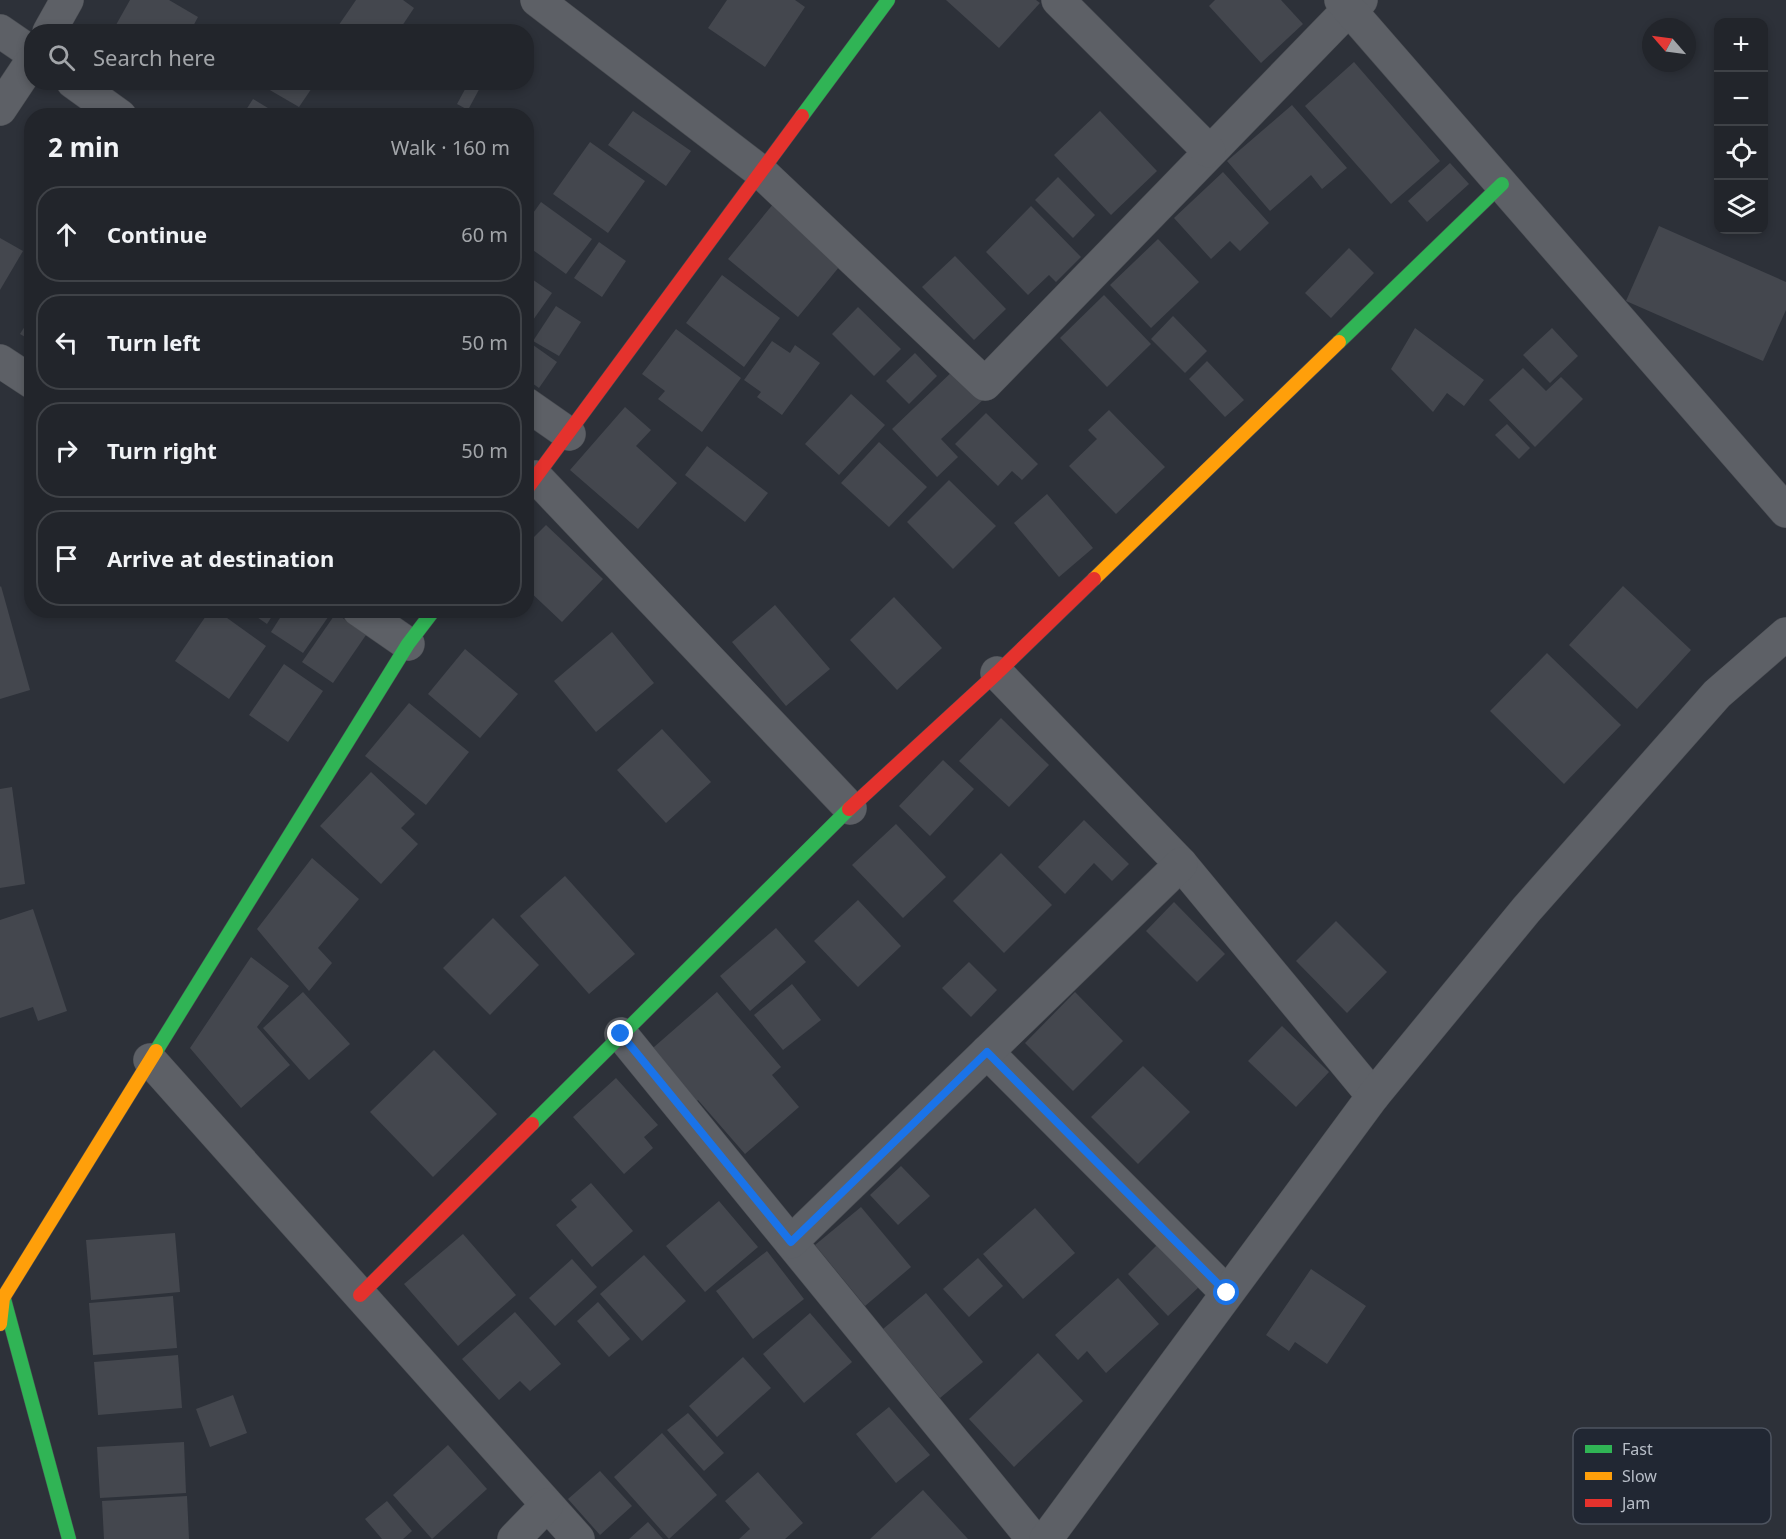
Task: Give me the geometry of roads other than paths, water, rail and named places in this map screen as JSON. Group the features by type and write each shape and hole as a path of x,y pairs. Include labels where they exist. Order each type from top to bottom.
{"street":[{"path":"53,24 67,0"},
{"path":"537,0 761,172 985,384 1351,3 1502,184 1786,511"},
{"path":"534,479 888,0"},
{"path":"1058,0 1209,151"},
{"path":"0,30 24,47"},
{"path":"0,109 24,73"},
{"path":"85,90 109,108"},
{"path":"360,1295 850,808 997,673 1502,184"},
{"path":"0,361 24,377"},
{"path":"534,410 569,434"},
{"path":"534,486 850,808"},
{"path":"371,618 408,644"},
{"path":"69,1539 1,1302 408,644 428,618"},
{"path":"1046,1539 1373,1096 1526,910 1716,694 1786,634"},
{"path":"997,673 1181,864 1373,1096"},
{"path":"791,1242 1181,864"},
{"path":"621,1034 1033,1539"},
{"path":"987,1052 1227,1293"},
{"path":"150,1060 578,1539"},
{"path":"514,1539 547,1505"}]}
